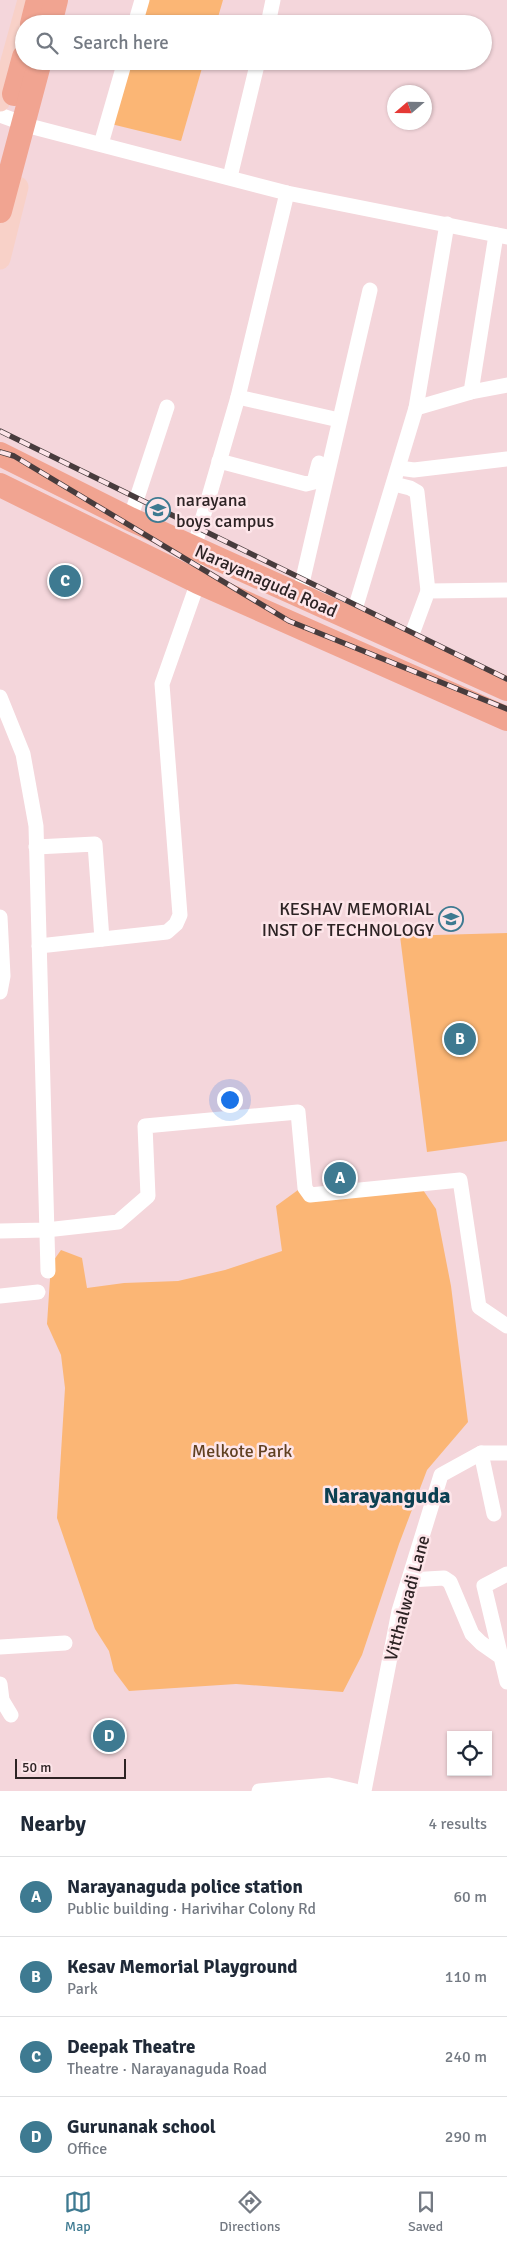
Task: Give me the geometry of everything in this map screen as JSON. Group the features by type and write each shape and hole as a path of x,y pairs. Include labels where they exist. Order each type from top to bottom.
{"main road":[{"path":"34,15 38,0"},
{"path":"52,15 56,0"},
{"path":"0,149 20,70"},
{"path":"0,211 38,70"},
{"name":"Narayanaguda Road","path":"0,454 130,519 507,689"},
{"name":"Narayanaguda Road","path":"0,485 198,582 507,719"}],"street":[{"path":"24,15 28,0"},
{"path":"63,15 67,0"},
{"path":"138,15 142,0"},
{"path":"270,15 273,0"},
{"path":"0,100 15,46"},
{"path":"0,259 48,70"},
{"path":"101,144 122,70"},
{"path":"230,177 256,70"},
{"path":"0,115 33,127 287,193 501,236 471,392"},
{"path":"39,946 167,932 176,924 180,915 162,684 198,582 194,548 238,397 287,193"},
{"path":"352,620 416,408 447,224"},
{"path":"219,461 310,484 314,482 334,419 370,290"},
{"path":"416,408 471,392 507,385"},
{"path":"238,397 334,419"},
{"path":"130,519 167,406"},
{"path":"299,596 334,419"},
{"path":"399,468 414,470 507,459"},
{"path":"394,484 417,492 428,591 408,645"},
{"path":"428,591 507,590"},
{"path":"0,697 23,754 36,826 48,1271"},
{"path":"36,847 95,844 102,939"},
{"path":"0,917 3,976 0,992"},
{"path":"0,1231 46,1230 118,1222 148,1196 145,1126 298,1112 305,1188 310,1194 460,1180 479,1307 507,1326"},
{"path":"0,1296 38,1292"},
{"path":"481,1453 494,1514"},
{"name":"Vitthalwadi Lane","path":"364,1791 400,1611 442,1475 481,1453 507,1453"},
{"path":"507,1574 484,1586 507,1682"},
{"path":"409,1580 444,1578 450,1582 472,1634 501,1657"},
{"path":"0,1647 65,1644"},
{"path":"0,1684 2,1700 11,1715"},
{"path":"259,1791 329,1785 355,1791"}],"green space":[{"path":"146,0 223,0 219,15 142,15"},
{"path":"126,70 201,70 181,141 111,124"},
{"path":"507,933 507,1141 427,1152 400,936"},
{"name":"Melkote Park","path":"421,1187 436,1209 451,1286 468,1422 427,1470 399,1544 362,1655 343,1692 236,1684 129,1691 114,1671 109,1651 95,1629 57,1518 65,1388 61,1355 47,1324 51,1264 61,1250 82,1258 87,1288 124,1283 178,1281 225,1270 282,1251 276,1206 298,1190"}],"railway":[{"path":"0,431 507,679"},
{"path":"0,452 14,456 289,621 507,709"}],"place":[{"name":"narayana boys campus","path":"158,510"},
{"name":"Deepak Theatre","path":"65,581"},
{"name":"KESHAV MEMORIAL INST OF TECHNOLOGY","path":"451,919"},
{"name":"Kesav Memorial Playground","path":"460,1039"},
{"name":"Narayanaguda police station","path":"340,1178"},
{"name":"Gurunanak school","path":"109,1736"}],"district":[{"name":"Narayanguda","path":"387,1495"}]}
